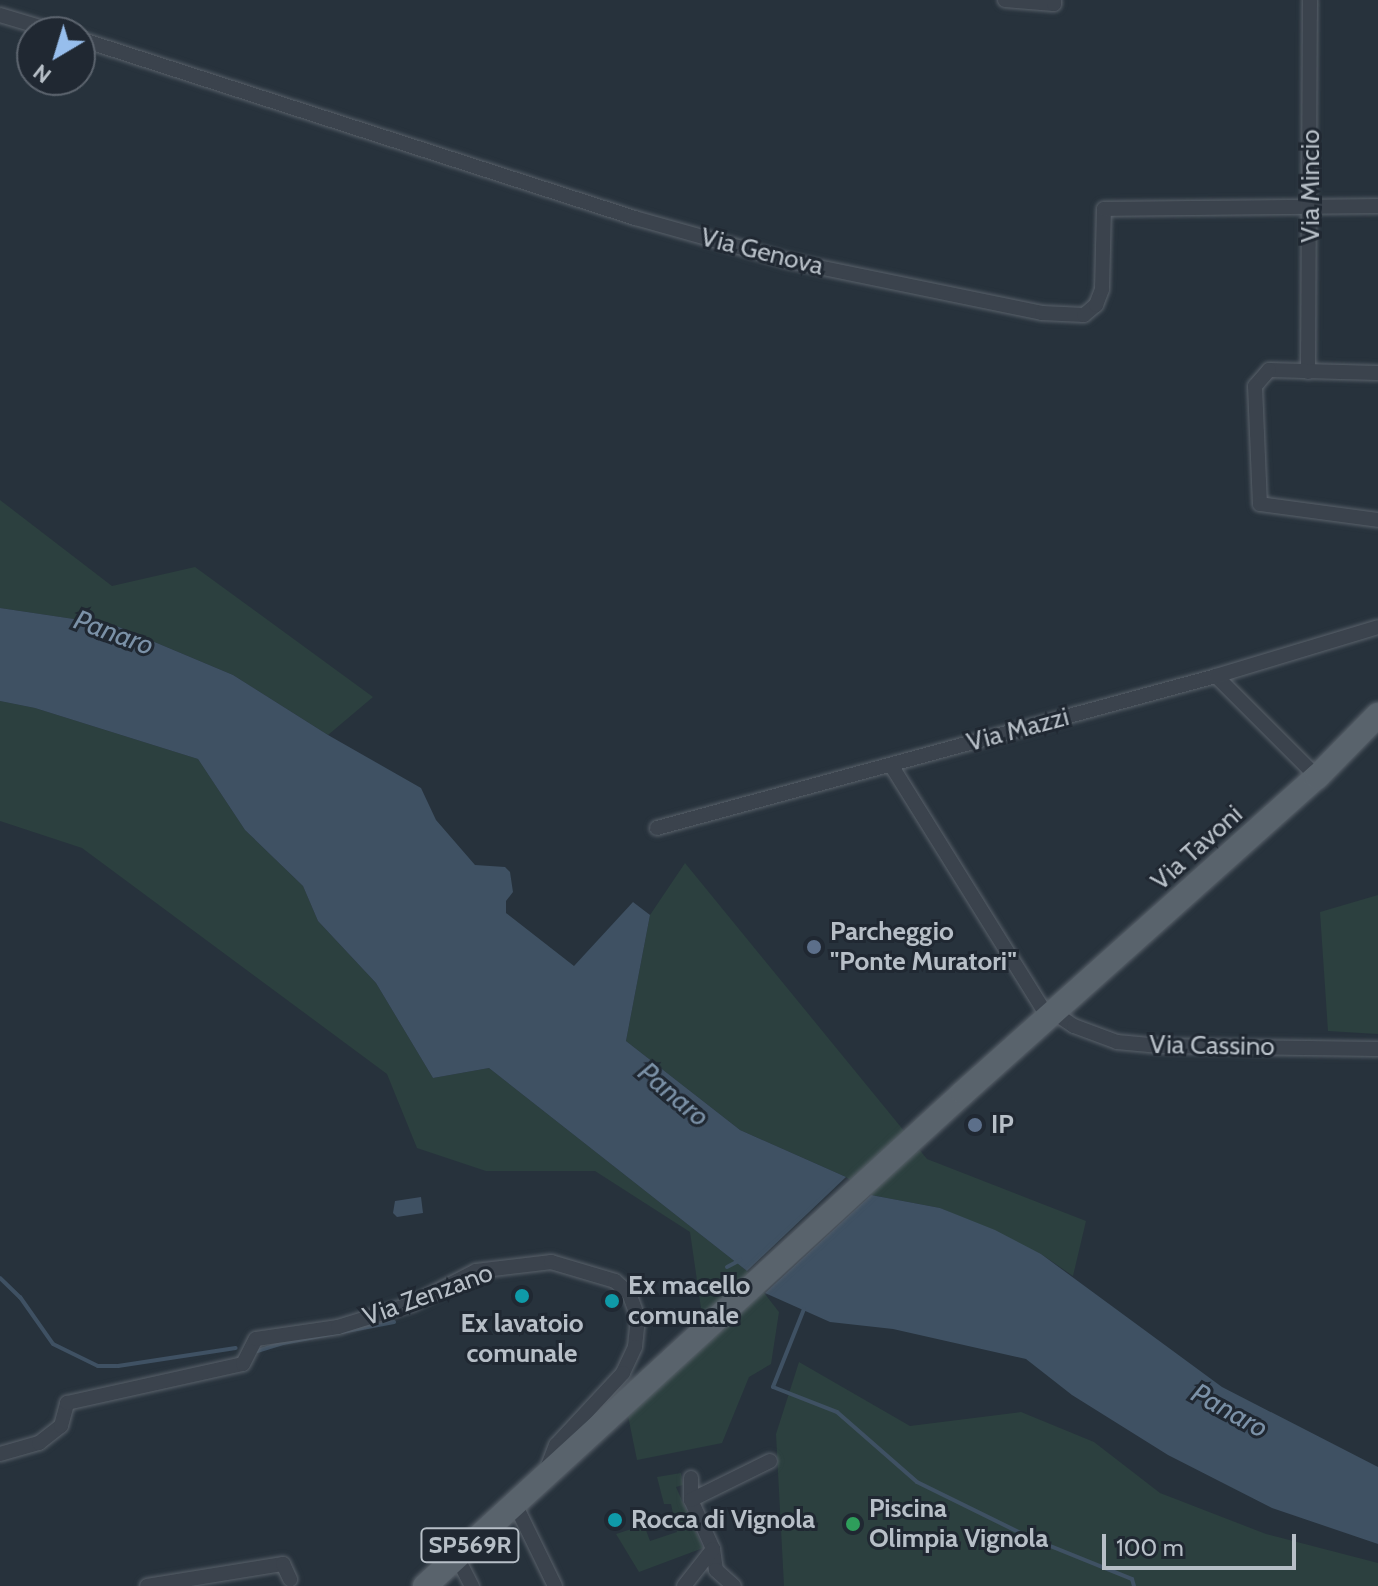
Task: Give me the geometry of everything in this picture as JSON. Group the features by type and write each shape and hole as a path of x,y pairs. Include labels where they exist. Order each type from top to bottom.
{"main road":[{"name":"Via Tavoni","path":"545,1477 1050,1014 1317,777 1378,715"},
{"name":"SP569R","path":"425,1586 545,1477"}],"street":[{"path":"1005,0 1054,4 1054,0"},
{"name":"Via Mincio","path":"1308,372 1310,0"},
{"name":"Via Genova","path":"96,44 635,218 789,261 1042,313 1084,315 1096,305 1102,289 1104,209 1378,206"},
{"path":"1378,373 1269,370 1255,386 1260,504 1378,520"},
{"name":"Via Mazzi","path":"657,828 1216,676 1378,627"},
{"path":"1216,676 1317,777"},
{"path":"891,765 1050,1014"},
{"name":"Via Cassino","path":"1050,1014 1117,1042 1160,1046 1378,1049"},
{"name":"Via Zenzano","path":"0,1454 39,1443 61,1426 67,1403 243,1364 256,1339 338,1327 412,1304 476,1271 551,1262 615,1281 629,1293 636,1307 635,1347 623,1373 556,1445 545,1477"},
{"path":"691,1500 770,1461"},
{"path":"691,1478 691,1500 713,1549 716,1570 734,1586"},
{"path":"515,1504 555,1586"},
{"path":"684,1586 713,1549"},
{"path":"457,1557 472,1586"},
{"path":"147,1586 283,1564 290,1579"}],"green space":[{"path":"0,500 112,586 195,567 373,697 328,735 233,675 114,625 0,608"},
{"path":"0,701 35,708 198,759 245,830 303,886 318,921 376,983 433,1078 489,1068 747,1271 779,1312 771,1364 749,1377 722,1443 637,1460 628,1416 706,1343 690,1232 595,1171 486,1171 417,1148 387,1074 82,848 0,821"},
{"path":"685,863 927,1159 1086,1221 1073,1276 1041,1254 940,1208 871,1195 846,1177 740,1130 626,1041 650,915"},
{"path":"1378,895 1378,1034 1328,1031 1320,912"},
{"path":"799,1362 910,1426 1021,1412 1094,1442 1160,1493 1266,1534 1378,1563 1378,1586 784,1586 776,1434"},
{"path":"681,1473 683,1485 676,1487 703,1548 639,1572 616,1534 644,1525 650,1541 677,1532 671,1504 664,1504 657,1477"}],"water":[{"name":"Panaro","path":"0,608 114,625 233,675 328,735 421,788 436,820 475,865 505,867 510,872 513,892 506,901 506,913 574,966 633,902 650,915 626,1041 740,1130 846,1177 747,1271 489,1068 433,1078 376,983 318,921 303,886 245,830 198,759 35,708 0,701"},
{"name":"Panaro","path":"871,1195 940,1208 995,1230 1041,1254 1222,1387 1378,1467 1378,1544 1272,1508 1168,1455 1072,1395 1026,1359 893,1329 830,1322 765,1293"},
{"path":"421,1197 423,1213 397,1217 393,1213 395,1201"}],"waterway":[{"path":"727,1267 740,1260"},
{"path":"0,1278 20,1297 53,1344 98,1366 118,1366 236,1348"},
{"path":"804,1309 773,1387 837,1412 917,1482 1033,1539 1132,1579 1134,1586"},
{"path":"257,1351 283,1343 394,1322"}],"place":[{"name":"Parcheggio \"Ponte Muratori\"","path":"814,947"},
{"name":"IP","path":"975,1125"},
{"name":"Ex lavatoio comunale","path":"522,1296"},
{"name":"Ex macello comunale","path":"612,1301"},
{"name":"Rocca di Vignola","path":"615,1520"},
{"name":"Piscina Olimpia Vignola","path":"853,1524"}]}
